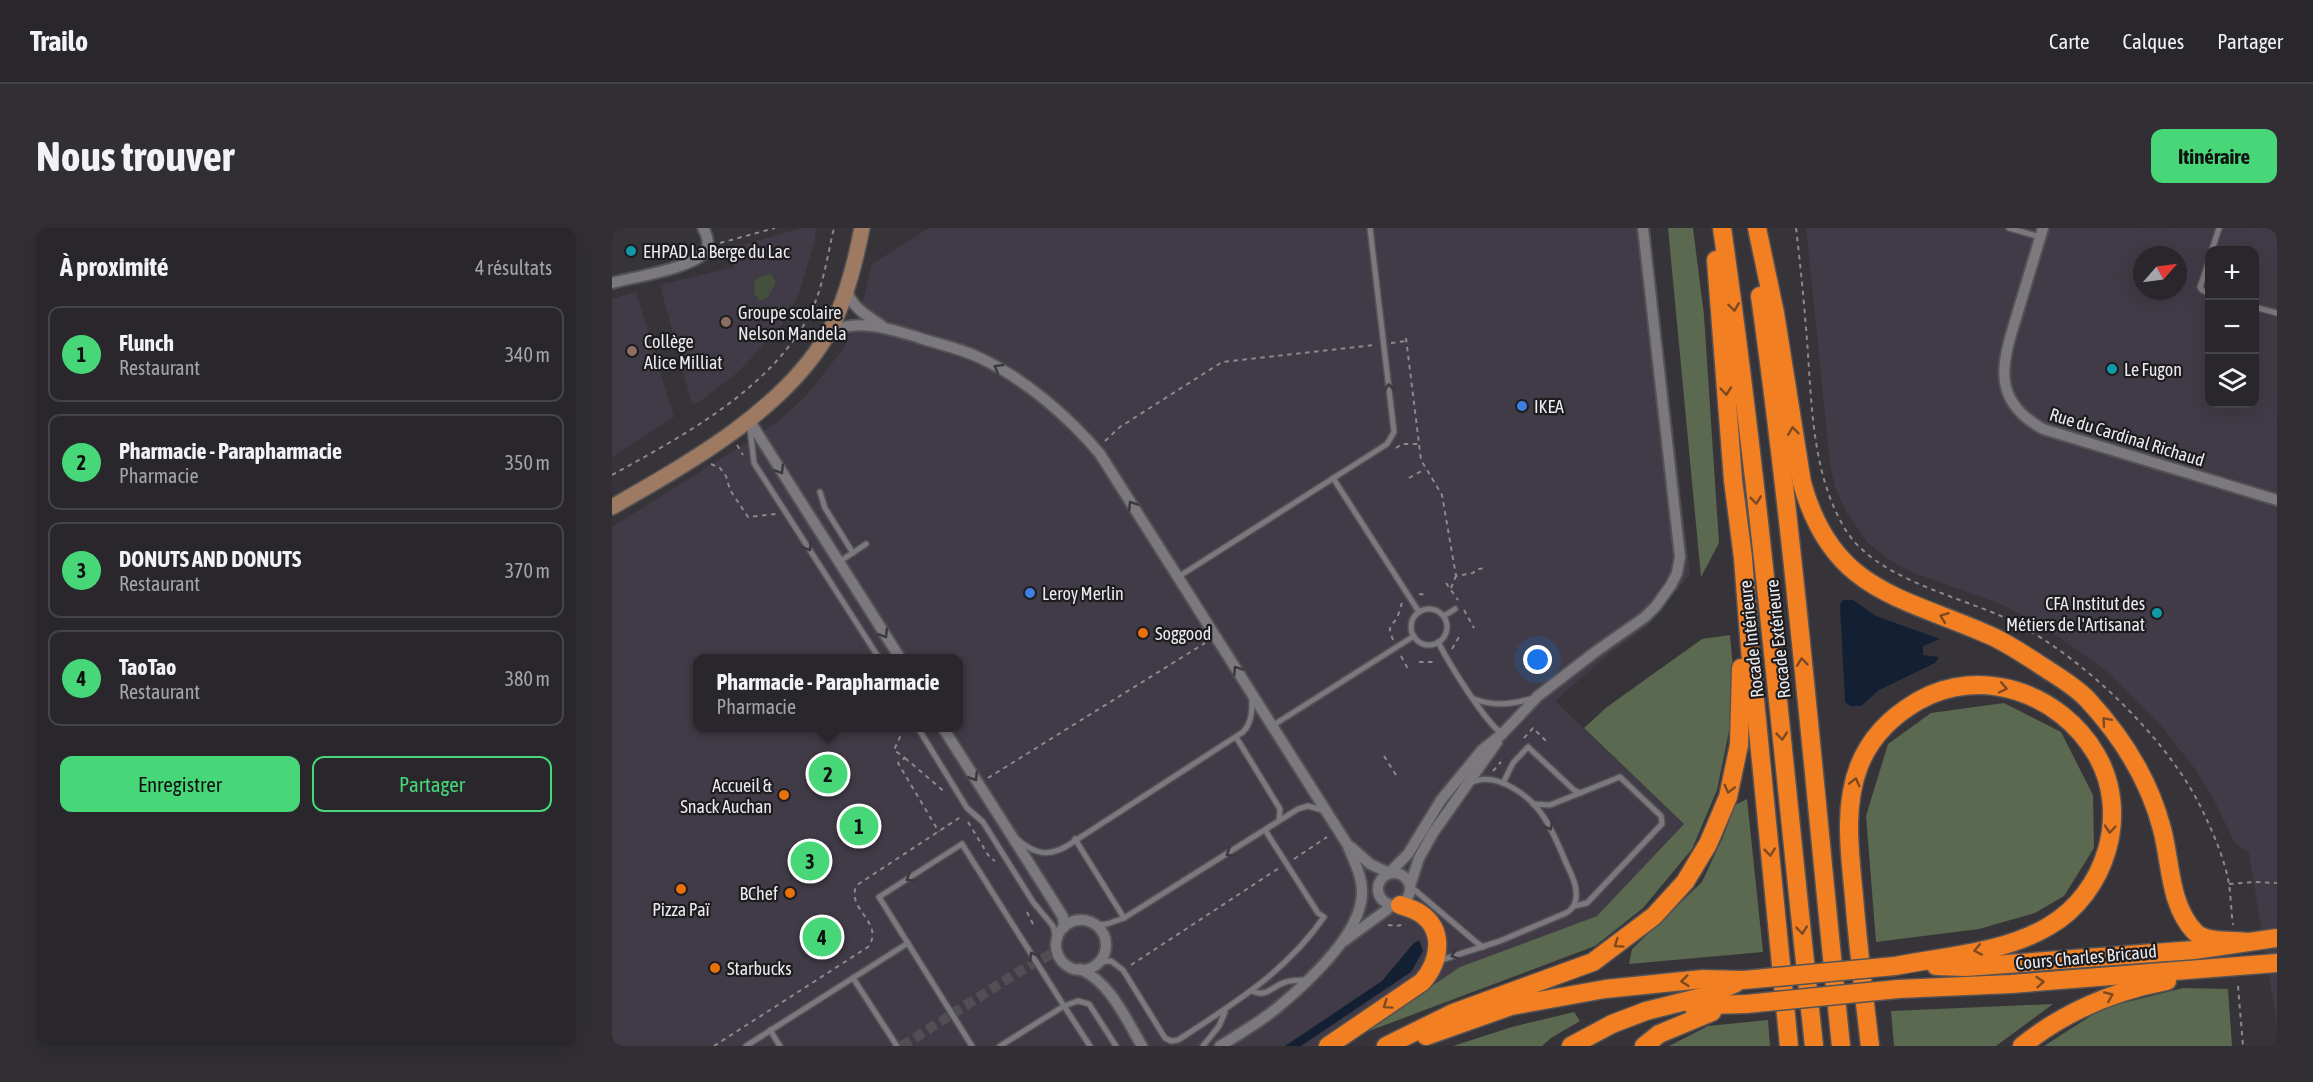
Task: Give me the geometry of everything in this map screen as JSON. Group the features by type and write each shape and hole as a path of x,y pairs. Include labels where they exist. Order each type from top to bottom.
{"highway":[{"path":"1714,228 1734,480 1789,1046"},
{"name":"Rocade Intérieure","path":"1722,228 1735,317 1774,646 1814,1046"},
{"name":"Rocade Extérieure","path":"1750,228 1774,406 1841,1046"},
{"path":"1757,228 1775,313 1802,483 1818,527 1831,546 1848,566 1867,582 1894,598 1992,636 2023,654 2086,698 2123,741 2140,768 2162,826 2176,900 2194,931 2202,938 2247,942"},
{"path":"1386,1046 1453,1012 1593,962 1654,916 1685,882 1708,844 1728,797 1739,744 1741,690 1734,480"},
{"path":"1394,1046 1511,1006 1605,989 1703,979 1744,980 1895,966 2001,945 2047,927 2068,914 2097,876 2108,851 2111,803 2106,779 2097,756 2083,735 2066,717 2045,703 2000,686 1974,685 1949,688 1905,709 1886,724 1866,752 1852,790 1849,840 1870,1046"},
{"path":"1328,1046 1422,982 1430,973 1438,948 1436,933 1430,922 1419,912 1396,905"},
{"path":"1895,966 1966,967 2194,950 2277,938"},
{"name":"Cours Charles Bricaud","path":"1746,1004 1898,989 2011,984 2277,963"},
{"path":"2022,1046 2037,1034 2077,1010 2119,992 2250,965"},
{"path":"1571,1046 1612,1024 1646,1011 1706,996 1744,980"},
{"path":"1594,1046 1650,1020 1686,1009 1707,1005 1746,1004"},
{"path":"1644,1046 1659,1034 1692,1019 1746,1004"}],"street":[{"path":"612,283 690,264 705,251 708,244 703,228"},
{"path":"612,507 749,420 770,404 791,383 828,333 846,287 862,228"},
{"path":"1396,905 1382,901 1377,891 1380,880 1408,854 1441,800 1461,774 1482,750 1502,734 1538,696 1645,617 1671,585 1677,573 1680,557 1643,228"},
{"name":"Rue du Cardinal Richaud","path":"2042,233 2005,355 2004,381 2015,407 2026,420 2043,429 2277,500"},
{"path":"846,287 852,303 884,327"},
{"path":"828,333 837,328 857,325 884,327 981,358 1011,376 1051,407 1100,454 1347,844 1357,869 1362,893 1359,909 1341,943 1309,980 1276,1009 1220,1046"},
{"path":"749,420 897,654"},
{"path":"946,732 1063,917 1064,927 1057,943 1057,951 1066,964 1093,975 1105,986 1142,1046"},
{"path":"1341,943 1409,897 1410,886 1424,848 1502,734"},
{"path":"1347,844 1370,864 1389,873 1405,877 1410,886"},
{"path":"1064,927 1076,920 1083,920 1096,925 1105,938 1104,955 1099,962 1087,969 1080,969"}],"lane":[{"path":"1178,577 1387,444 1394,432 1370,228"},
{"path":"2009,228 2042,233"},
{"path":"2213,246 2219,228"},
{"path":"2205,272 2200,287 2205,292"},
{"path":"2259,308 2277,313"},
{"path":"749,420 754,463 876,654"},
{"path":"1333,478 1419,612"},
{"path":"820,492 825,508 853,553"},
{"path":"838,562 866,544"},
{"path":"1430,609 1444,616 1446,633 1438,642 1428,644 1414,636 1412,620 1419,612 1430,609"},
{"path":"1444,616 1455,609"},
{"path":"1272,726 1414,636"},
{"path":"1438,642 1488,721 1502,734"},
{"path":"1010,833 1037,853 1057,852 1236,737 1248,727 1252,714 1252,694"},
{"path":"1474,699 1496,705 1515,703 1538,696"},
{"path":"920,732 958,795 967,808 983,822 1033,902 1053,926 1057,943"},
{"path":"1236,737 1280,808 1279,821"},
{"path":"1503,783 1513,763 1528,747 1581,794"},
{"path":"1434,963 1484,947 1566,913 1574,906 1587,903 1662,824 1659,813 1620,777 1550,806 1533,804"},
{"path":"1468,784 1487,779 1503,783 1533,804 1548,824 1575,885 1574,906"},
{"path":"1096,925 1124,918 1298,809 1308,806 1316,807 1326,813"},
{"path":"1099,962 1111,962 1123,970 1165,1038 1171,1041 1178,1040 1252,991 1290,958 1324,917 1318,913 1265,830"},
{"path":"1075,839 1124,918"},
{"path":"972,1046 879,897 962,844 1090,1046"},
{"path":"1410,886 1484,947"},
{"path":"746,1046 908,943"},
{"path":"853,978 897,1046"},
{"path":"1252,991 1259,994 1268,993 1286,981 1309,980"},
{"path":"1000,1046 1064,1006 1078,1001 1089,1004 1116,1046"},
{"path":"1203,1046 1219,1026 1225,1010"},
{"path":"770,1030 780,1046"}],"path":[{"path":"708,244 718,244 775,228"},
{"path":"612,475 692,429 746,390 776,362 808,317 816,300 834,228"},
{"path":"1796,228 1802,276 1812,415 1818,457 1825,484 1846,531 1882,565 1905,577 2004,618 2037,635 2079,665 2102,685 2163,750 2189,785 2205,815 2229,884 2233,927"},
{"path":"1103,442 1120,427 1222,362 1406,339 1421,460 1443,495 1456,576 1450,588"},
{"path":"1416,422 1421,422"},
{"path":"1391,451 1402,444 1419,444"},
{"path":"711,464 720,468 726,476 730,490 748,517 782,513"},
{"path":"1410,478 1426,468"},
{"path":"1456,576 1487,568"},
{"path":"1408,669 1396,648 1389,629 1402,602 1416,593 1427,595"},
{"path":"978,783 1215,636"},
{"path":"1517,746 1533,728 1548,742"},
{"path":"902,732 894,750 953,799 958,795"},
{"path":"1384,756 1396,775"},
{"path":"905,758 898,763 939,832"},
{"path":"1487,779 1501,763"},
{"path":"714,1046 868,947 872,942 873,932 856,901 857,885 963,815 990,858 995,861"},
{"path":"1123,970 1330,835"},
{"path":"2229,884 2277,883"},
{"path":"1027,910 1034,926"},
{"path":"1374,919 1396,927 1408,923 1419,912"},
{"path":"2238,986 2243,1046"}],"shaded area":[{"name":"Groupe scolaire Nelson Mandela","path":"802,228 816,228 815,240 799,294 779,329 737,373 699,402 692,404 660,285 734,267 729,249"},
{"path":"929,228 1650,228 1690,574 1649,625 1604,658 1555,701 1684,824 1598,916 1460,967 1346,1046 612,1046 612,527 782,418 806,396 843,349 860,314 872,264"},
{"path":"1806,228 2277,228 2277,1025 2249,853 2235,843 2213,798 2195,769 2158,722 2105,670 2043,626 2003,605 1909,571 1887,558 1868,543 1845,509 1835,487 1830,463"},
{"name":"Collège Alice Milliat","path":"636,292 674,417 612,457 612,299"}],"green space":[{"path":"1668,228 1693,228 1704,315 1719,543 1701,577"},
{"path":"771,274 776,282 768,297 760,301 755,295 754,283 758,277"},
{"path":"1730,635 1733,668 1732,716 1717,790 1692,849 1643,908 1595,946 1361,1034 1460,967 1597,916 1684,824 1584,728 1607,707 1702,639"},
{"path":"2004,703 2061,732 2093,795 2094,848 2064,896 2035,913 1979,929 1876,942 1866,816 1888,744 1931,713"},
{"path":"1747,799 1763,952 1629,964 1632,949 1702,882 1735,805"},
{"path":"2183,988 2228,989 2232,1046 2044,1046 2103,1008"},
{"path":"2053,1004 1996,1046 1894,1046 1891,1011"},
{"path":"1574,1012 1580,1021 1542,1046 1453,1046 1512,1027"},
{"path":"1768,1020 1770,1046 1669,1046 1708,1026"}],"water":[{"path":"1843,600 1853,600 1876,616 1940,639 1923,646 1923,655 1939,657 1935,663 1879,690 1861,706 1850,706 1845,702 1840,605"},
{"path":"1419,940 1423,951 1411,972 1301,1046 1285,1046 1382,981"}],"tunnel":[{"path":"902,1046 1020,971 1057,951"}],"place":[{"name":"EHPAD La Berge du Lac","path":"631,251"},
{"name":"Groupe scolaire Nelson Mandela","path":"726,322"},
{"name":"Collège Alice Milliat","path":"632,351"},
{"name":"Le Fugon","path":"2112,369"},
{"name":"IKEA","path":"1522,406"},
{"name":"Leroy Merlin","path":"1030,593"},
{"name":"CFA Institut des Métiers de l'Artisanat","path":"2157,613"},
{"name":"Soggood","path":"1143,633"},
{"name":"Pharmacie - Parapharmacie","path":"828,774"},
{"name":"Accueil & Snack Auchan","path":"784,795"},
{"name":"Flunch","path":"859,826"},
{"name":"DONUTS AND DONUTS","path":"810,861"},
{"name":"Pizza Paï","path":"681,889"},
{"name":"BChef","path":"790,893"},
{"name":"TaoTao","path":"822,937"},
{"name":"Starbucks","path":"715,968"}]}
